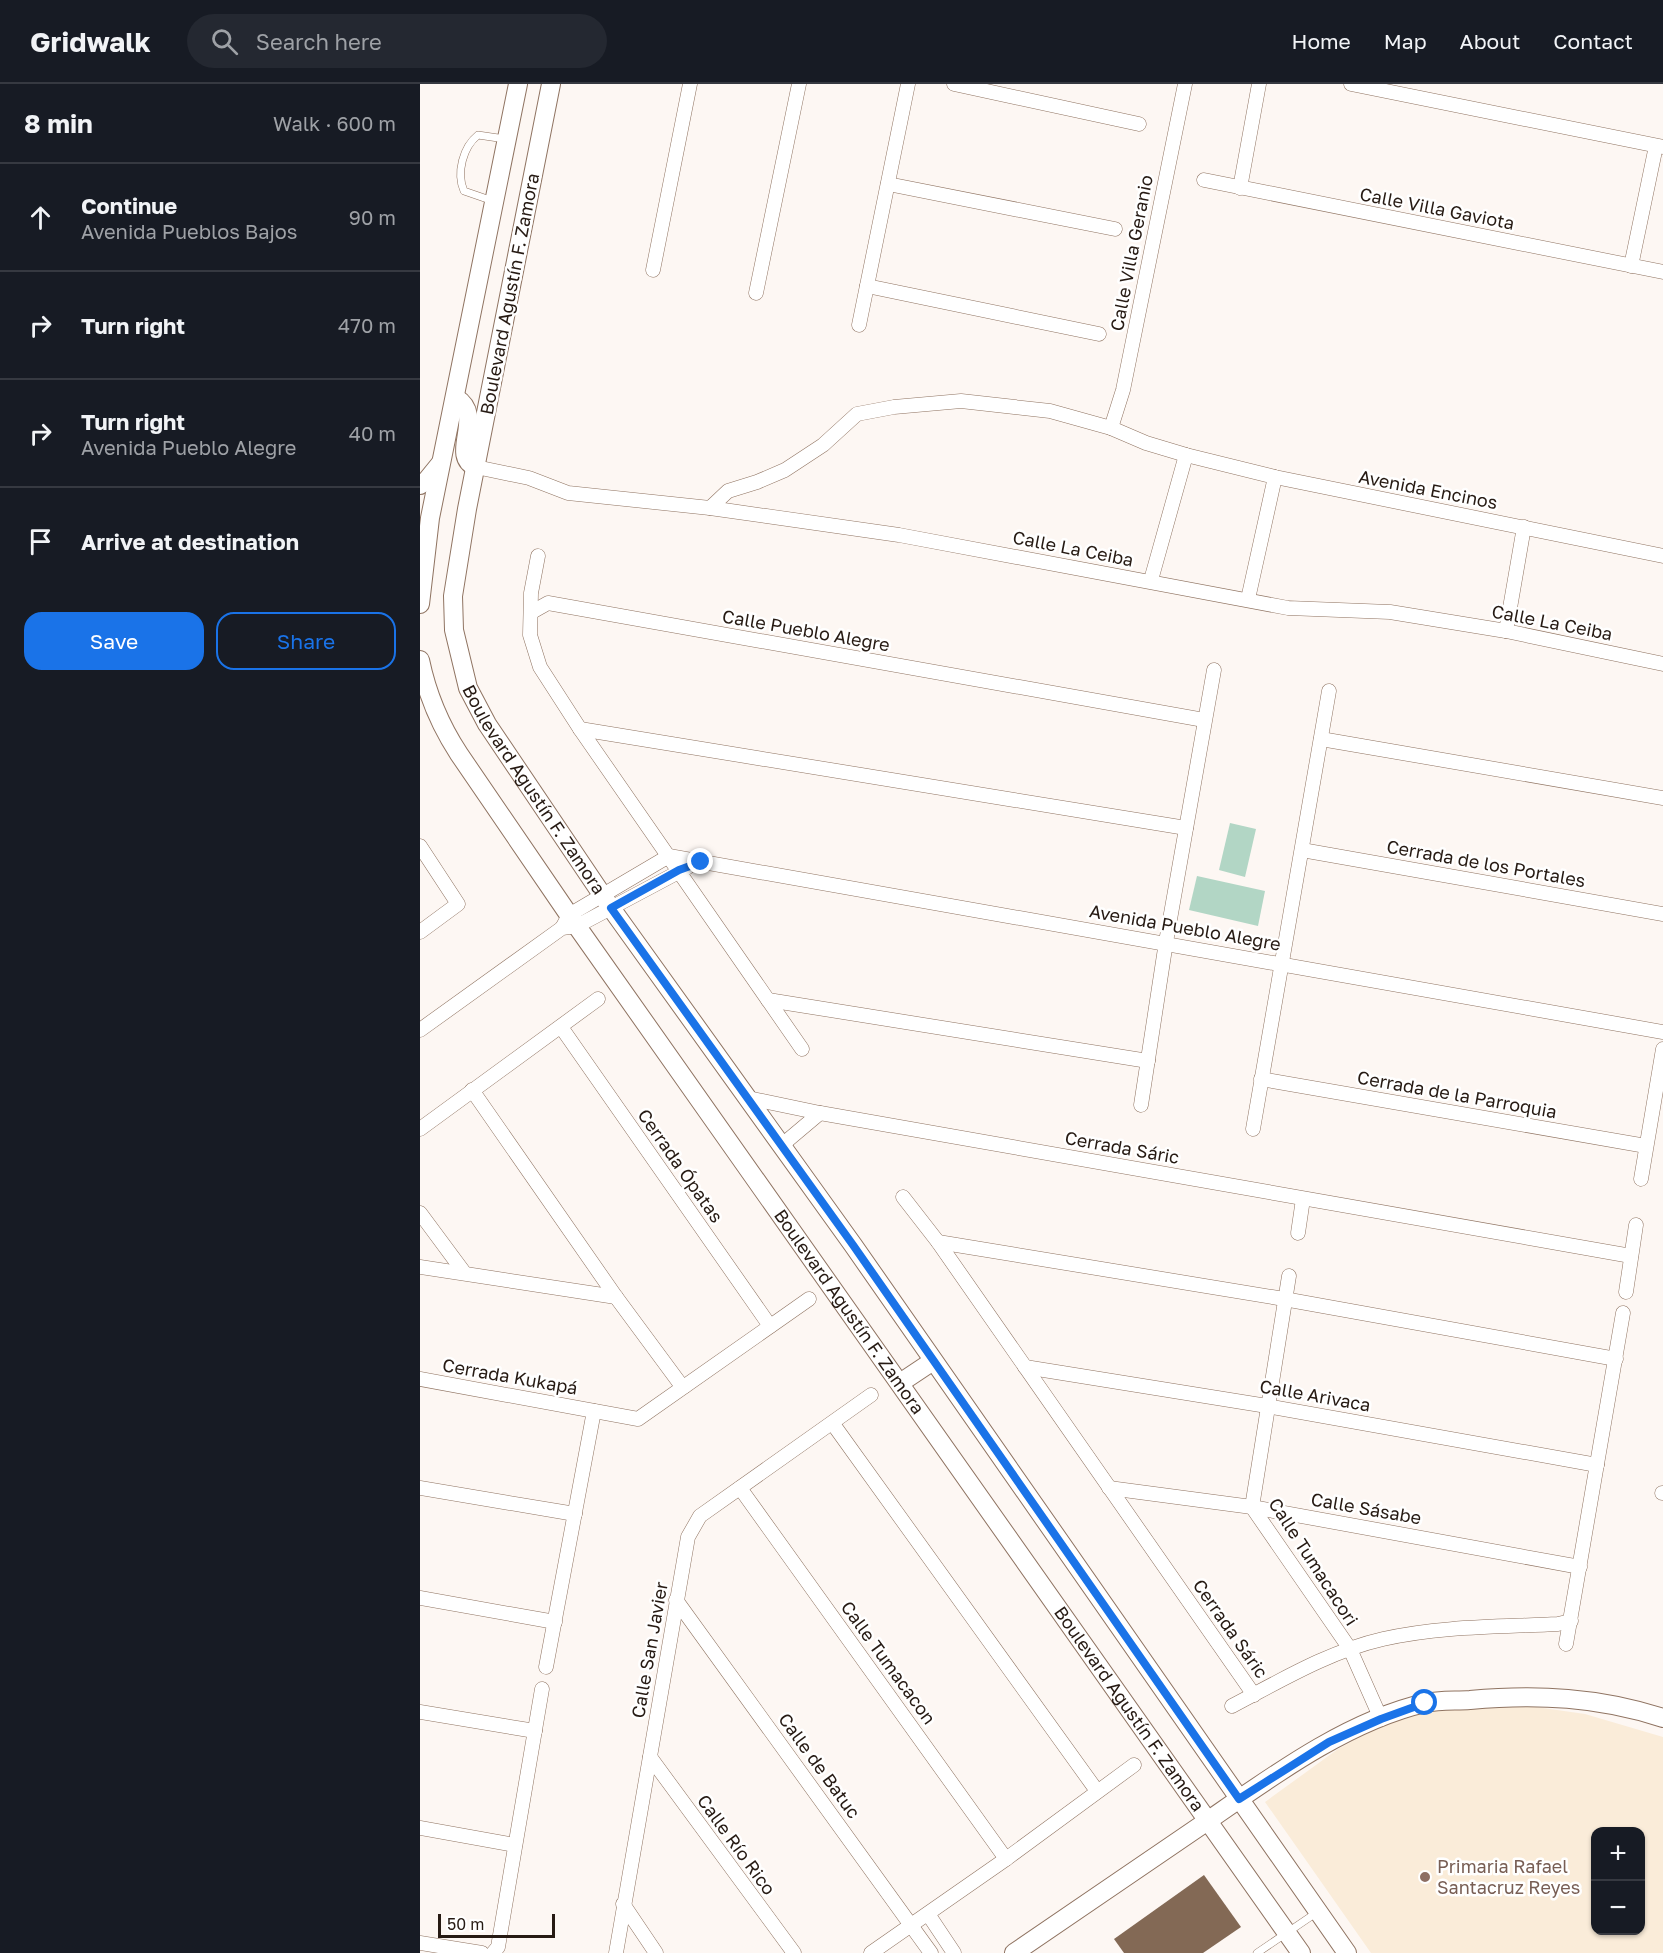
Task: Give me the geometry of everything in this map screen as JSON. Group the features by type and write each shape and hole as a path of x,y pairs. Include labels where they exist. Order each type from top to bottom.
{"street":[{"name":"Boulevard Agustín F. Zamora","path":"420,604 426,514 443,460 518,84"},
{"name":"Boulevard Agustín F. Zamora","path":"551,84 453,596 454,630 468,688 487,724 607,900 782,1145 1347,1953"},
{"path":"653,270 690,84"},
{"path":"756,293 799,84"},
{"path":"860,325 908,84"},
{"path":"954,84 1139,123"},
{"name":"Calle Villa Geranio","path":"1110,428 1122,390 1185,84"},
{"path":"1240,188 1259,84"},
{"path":"1351,84 1659,146 1631,266"},
{"name":"Calle Villa Gaviota","path":"1204,180 1663,272"},
{"path":"888,184 1114,229"},
{"path":"497,194 529,196"},
{"path":"867,286 1099,334"},
{"path":"456,398 466,407 469,417 465,457 470,465 476,467"},
{"name":"Avenida Encinos","path":"710,508 728,491 785,470 823,445 857,414 894,407 961,401 1023,406 1110,428 1146,443 1186,455 1275,477 1663,556"},
{"path":"1151,580 1186,455"},
{"path":"420,485 443,460"},
{"name":"Calle La Ceiba","path":"476,467 529,478 568,492 710,508 899,535 1089,568 1124,579 1151,580 1288,608 1390,612 1506,631 1663,664"},
{"path":"1248,599 1275,477"},
{"path":"1506,631 1524,527"},
{"path":"538,556 531,593 530,635 540,667 580,729 802,1049"},
{"name":"Calle Pueblo Alegre","path":"532,612 548,603 1204,720"},
{"name":"Boulevard Agustín F. Zamora","path":"420,660 423,678 443,730 570,923 900,1383 1301,1953"},
{"path":"1142,1105 1166,942 1214,670"},
{"path":"1253,1129 1329,691"},
{"path":"580,729 1186,828"},
{"path":"1321,739 1663,798"},
{"path":"420,846 458,904 420,932"},
{"name":"Cerrada de los Portales","path":"1302,850 1663,914"},
{"name":"Avenida Pueblo Alegre","path":"420,1030 669,856 1166,942 1663,1032"},
{"name":"Avenida Pueblo Alegre","path":"607,900 701,862"},
{"path":"420,1129 598,999"},
{"path":"768,1000 1148,1061"},
{"name":"Cerrada Ópatas","path":"561,1027 770,1326"},
{"path":"1641,1179 1663,1049"},
{"name":"Cerrada de la Parroquia","path":"1261,1079 1646,1146"},
{"path":"472,1090 616,1297 681,1385 685,1386 809,1299"},
{"name":"Cerrada Sáric","path":"748,1098 820,1113 1631,1256"},
{"path":"782,1145 820,1113"},
{"name":"Cerrada Sáric","path":"903,1197 938,1242 1254,1695 1350,1649 1383,1639 1455,1628 1558,1624 1571,1621"},
{"path":"1298,1233 1303,1199"},
{"path":"420,1213 463,1271"},
{"path":"1626,1292 1636,1225"},
{"path":"938,1242 1284,1299 1616,1359"},
{"path":"420,1267 463,1271 616,1297"},
{"name":"Calle Tumacacori","path":"1289,1276 1252,1507 1350,1649 1381,1719"},
{"path":"1566,1644 1623,1313"},
{"path":"900,1383 933,1361"},
{"name":"Calle Arivaca","path":"1025,1367 1267,1406 1597,1465"},
{"name":"Cerrada Kukapá","path":"420,1379 638,1419 685,1386"},
{"name":"Calle San Javier","path":"616,1953 676,1600 692,1526 700,1516 871,1395"},
{"name":"Cerrada Kukapá","path":"546,1667 594,1411"},
{"path":"832,1424 1097,1791"},
{"path":"420,1488 575,1514"},
{"name":"Calle Tumacacon","path":"740,1488 1006,1860"},
{"name":"Calle Sásabe","path":"1109,1488 1252,1507 1580,1567"},
{"path":"420,1598 555,1622"},
{"name":"Calle de Batuc","path":"676,1600 932,1953"},
{"path":"420,1943 493,1953 515,1845 542,1689"},
{"path":"1232,1706 1254,1695"},
{"path":"1014,1953 1239,1799 1329,1742 1425,1703 1543,1696 1597,1701 1663,1718"},
{"path":"420,1712 535,1731"},
{"name":"Calle Río Rico","path":"650,1757 794,1953"},
{"path":"871,1953 1006,1860 1134,1766"},
{"path":"420,1828 515,1845"},
{"path":"623,1904 656,1953"},
{"path":"928,1914 954,1953"}],"lane":[{"path":"497,194 464,191 459,180 468,143 478,135 507,139"},
{"path":"1257,1953 1318,1911"}],"shaded area":[{"name":"Primaria Rafael Santacruz Reyes","path":"1516,1704 1585,1714 1663,1737 1663,1953 1371,1953 1265,1802 1338,1749 1398,1716 1429,1709"}],"green space":[{"path":"1230,823 1256,829 1245,877 1219,870"},
{"path":"1197,876 1265,891 1258,926 1189,910"}],"building":[{"path":"1204,1875 1241,1927 1203,1953 1124,1953 1114,1939"}],"place":[{"name":"Primaria Rafael Santacruz Reyes","path":"1425,1877"}],"route":[{"path":"701,862 679,870 611,908 853,1245 1239,1799 1329,1742 1425,1703"}]}
